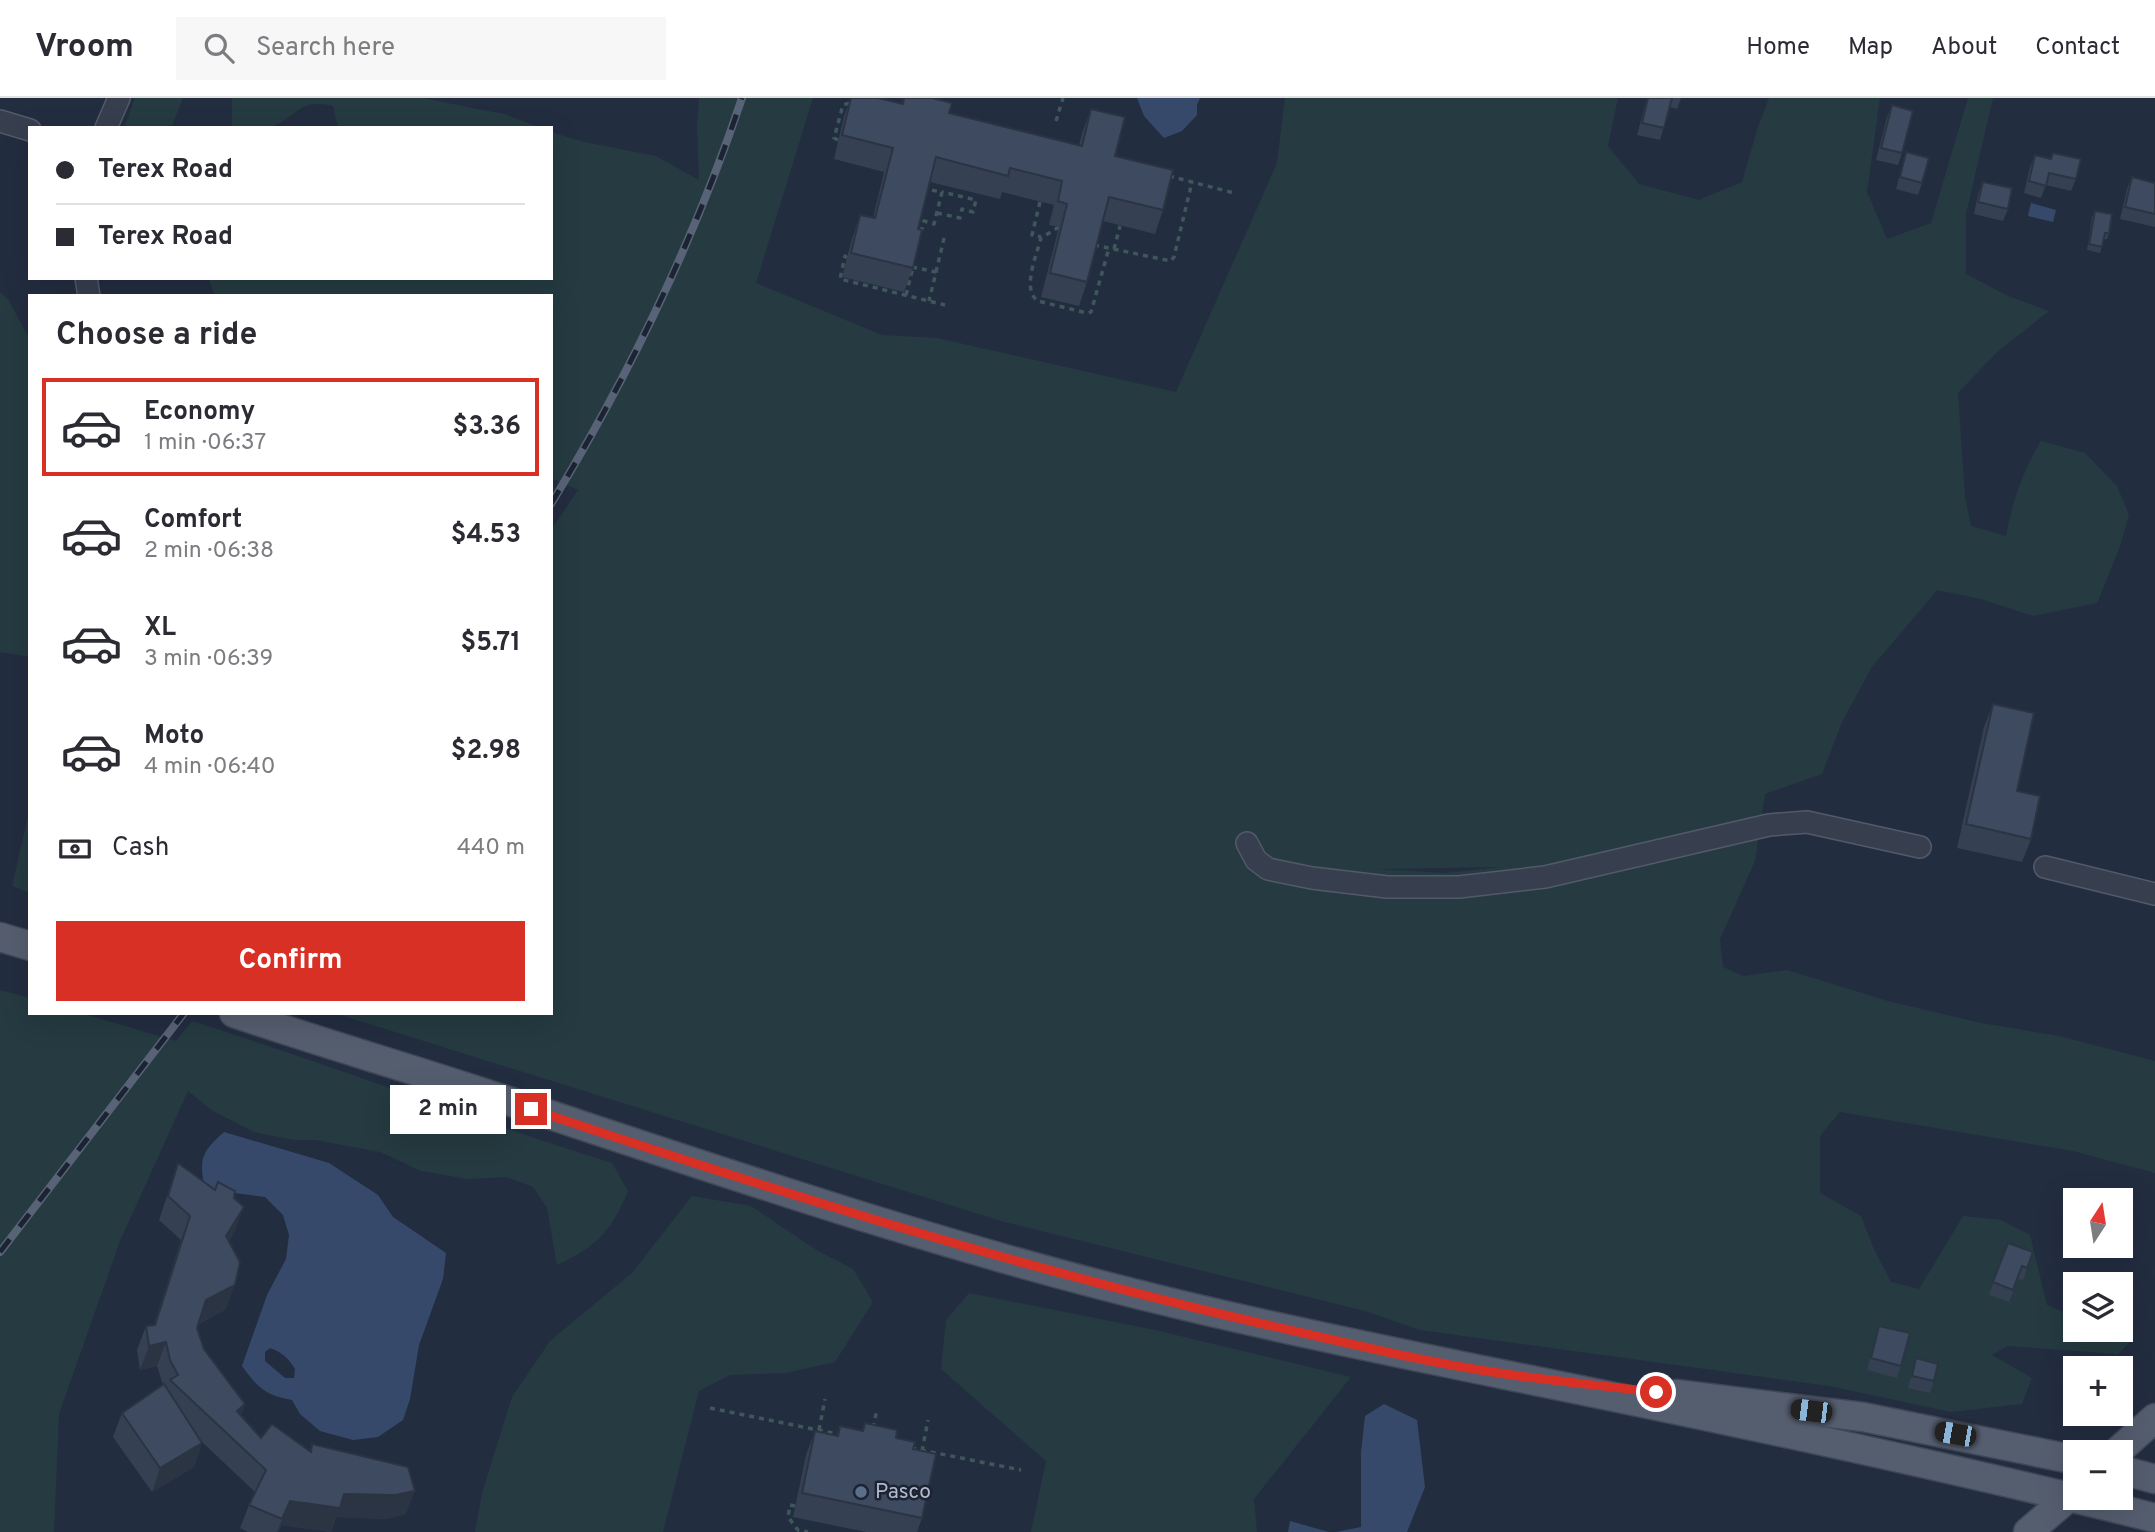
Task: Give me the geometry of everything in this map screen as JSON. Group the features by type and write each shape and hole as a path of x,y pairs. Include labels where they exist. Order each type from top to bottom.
{"main road":[{"path":"0,937 28,945"},
{"path":"239,1015 467,1087 718,1172 924,1236 1164,1301 1373,1349 1500,1373 2063,1492"},
{"path":"1500,1373 1863,1417 2063,1457"},
{"path":"2130,1440 2155,1418"},
{"path":"2133,1474 2155,1479"},
{"path":"2028,1532 2063,1502"},
{"path":"2127,1510 2155,1518"}],"street":[{"path":"107,126 118,98"},
{"path":"0,121 28,129"},
{"path":"1247,843 1256,860 1268,869 1312,878 1399,887 1459,887 1545,877 1756,828 1795,823 1819,824 1920,847"},
{"path":"2045,867 2155,894"}],"path":[{"path":"1056,121 1063,98"},
{"path":"838,140 834,138 840,112 843,106 854,102"},
{"path":"1165,175 1234,193"},
{"path":"1094,245 1171,261 1192,182"},
{"path":"934,190 936,183"},
{"path":"925,189 976,200 973,212 962,209 960,218 937,213"},
{"path":"918,244 924,221 934,224 942,192"},
{"path":"1040,202 1032,235 1041,238 1059,228"},
{"path":"1041,238 1031,282 1030,292 1033,298 1087,313 1091,312 1094,305 1120,226"},
{"path":"929,301 945,234"},
{"path":"847,258 845,256 840,279 946,305"},
{"path":"906,295 911,267 936,272"},
{"path":"819,1430 825,1399"},
{"path":"710,1408 845,1435"},
{"path":"873,1430 877,1409"},
{"path":"922,1451 928,1420"},
{"path":"909,1448 1021,1470"},
{"path":"796,1506 790,1505 788,1517 798,1530 808,1532"}],"green space":[{"path":"135,98 183,98 172,126 125,126"},
{"path":"232,98 422,98 504,114 536,126 338,126 333,106 314,104 302,108 273,126 232,126"},
{"path":"699,98 813,98 756,283 882,335 937,338 1176,392 1277,163 1285,98 1618,98 1608,146 1639,184 1699,200 1742,182 1769,98 1880,98 1867,192 1887,239 1931,223 1968,98 1993,98 1966,214 1966,274 2008,296 2049,311 1996,353 1958,393 1965,497 1971,526 2006,536 2019,487 2041,441 2085,453 2117,486 2129,515 2120,547 2097,603 2033,616 1981,599 1937,590 1872,667 1842,722 1822,774 1765,794 1755,861 1720,939 1723,967 1743,976 1787,970 1888,1001 1981,1023 2059,1036 2155,1061 2155,1173 2073,1151 1840,1112 1820,1136 1820,1193 1861,1216 1891,1282 1919,1289 1963,1216 2001,1220 2030,1235 2047,1305 2063,1312 2063,1342 2130,1342 2118,1354 2008,1346 1992,1355 2032,1378 2022,1404 1951,1412 1829,1386 1420,1330 1365,1311 1001,1221 340,1015 553,1015 553,527 578,490 553,479 553,294 214,294 209,280 553,280 553,133 584,142 656,156 699,180","holes":["1501,867 1444,873 1378,869"]},
{"path":"0,293 8,299 28,336 28,657 0,652"},
{"path":"28,816 28,892 12,886"},
{"path":"0,990 28,997 28,1015 88,1015 176,1041 192,1021 612,1163 628,1191 615,1217 593,1244 557,1265 547,1208 533,1187 507,1177 467,1179 421,1171 380,1152 254,1132 213,1111 188,1091 120,1241 59,1414 54,1532 0,1532"},
{"path":"692,1196 751,1206 818,1251 853,1269 873,1302 835,1362 786,1373 730,1375 699,1391 663,1532 475,1532 482,1493 512,1397 550,1341 632,1273"},
{"path":"969,1293 1155,1330 1351,1377 1254,1499 1257,1532 1031,1532 1046,1461 941,1369 946,1320"}],"water":[{"path":"1137,98 1200,98 1197,115 1182,131 1164,138 1144,116"},
{"path":"2031,203 2056,210 2053,222 2028,216"},
{"path":"224,1132 329,1163 378,1195 393,1217 446,1253 443,1279 419,1345 410,1399 403,1420 378,1437 353,1440 320,1431 300,1414 292,1400 275,1396 263,1389 242,1366 267,1295 286,1259 289,1235 283,1215 265,1197 219,1191 204,1183 202,1166 205,1154","holes":["270,1348 285,1356 293,1365 294,1378 285,1378 265,1361 265,1352"]},
{"path":"1384,1404 1417,1420 1425,1487 1407,1532 1336,1532 1361,1527 1361,1452 1365,1416"},
{"path":"1290,1521 1329,1532 1288,1532"}],"building":[{"path":"851,98 878,98 903,104 904,98 932,98 952,103 949,113 1082,146 1091,109 1125,117 1115,156 1173,170 1163,210 1109,197 1087,282 1050,273 1067,204 1058,201 1062,181 1010,168 1008,176 936,157 918,229 922,230 913,268 851,253 860,215 875,218 893,148 842,135"},
{"path":"1648,98 1672,98 1664,128 1642,123"},
{"path":"1892,105 1913,111 1902,153 1881,148"},
{"path":"1906,152 1929,158 1922,183 1900,177"},
{"path":"2053,153 2081,159 2076,179 2049,173 2046,186 2029,181 2035,155 2051,159"},
{"path":"2132,177 2155,183 2155,214 2125,207"},
{"path":"1983,182 2012,188 2008,209 1978,202"},
{"path":"2095,211 2112,214 2109,233 2105,233 2102,247 2089,244"},
{"path":"1993,704 2034,713 2017,791 2040,796 2031,839 1966,824"},
{"path":"178,1163 215,1190 218,1182 235,1191 234,1198 244,1207 226,1236 240,1262 235,1285 206,1300 197,1328 204,1349 245,1404 237,1411 261,1438 272,1424 311,1452 312,1444 408,1467 415,1491 395,1495 344,1494 340,1508 290,1501 282,1519 249,1505 266,1470 170,1380 178,1375 170,1360 166,1342 149,1346 146,1326 155,1325 190,1216 168,1196"},
{"path":"2008,1243 2033,1252 2027,1268 2022,1266 2013,1290 1993,1282"},
{"path":"1879,1326 1910,1333 1901,1366 1871,1358"},
{"path":"1916,1358 1938,1364 1934,1381 1912,1376"},
{"path":"164,1384 202,1443 160,1468 122,1413"},
{"name":"Pasco","path":"865,1423 897,1430 896,1438 915,1442 913,1449 936,1454 922,1518 802,1493 815,1431 838,1436 840,1426 863,1431"}],"railway":[{"path":"553,501 607,407 658,306 703,203 742,98"},
{"path":"0,1252 182,1015"}],"place":[{"name":"Pasco","path":"861,1492"}],"route":[{"path":"531,1109 903,1230 1164,1301 1373,1349 1478,1369 1656,1392"}]}
